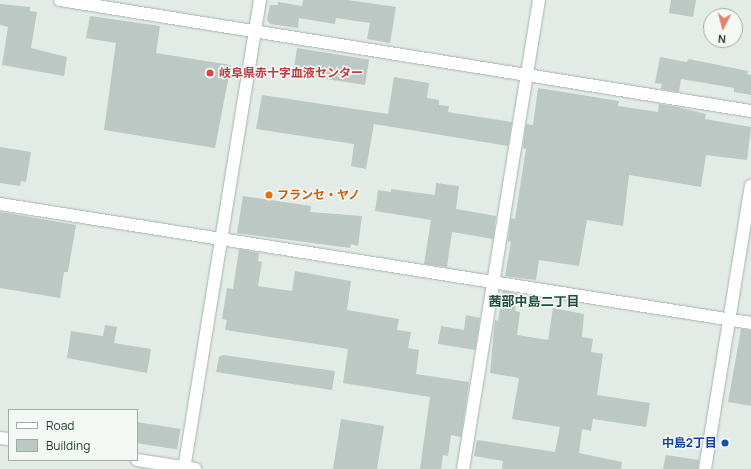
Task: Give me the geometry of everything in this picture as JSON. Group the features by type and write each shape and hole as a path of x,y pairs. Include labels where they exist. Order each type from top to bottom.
{"street":[{"path":"60,0 751,111"},
{"path":"138,460 188,468 220,239 260,0"},
{"path":"463,469 491,281 539,0"},
{"path":"705,469 751,186"},
{"path":"0,204 751,323"}],"building":[{"path":"303,0 348,0 396,7 390,43 367,39 370,23 336,18 335,24 299,18 298,28 270,24 267,20 270,5 278,5 278,2 302,6"},
{"path":"671,0 696,0 693,17 669,13"},
{"path":"0,4 30,7 30,11 37,12 31,48 67,57 64,76 2,65 8,27 0,25"},
{"path":"90,16 160,26 156,53 231,65 215,148 104,130 116,43 86,38"},
{"path":"297,48 369,59 365,85 293,74"},
{"path":"660,57 686,62 689,59 748,71 747,74 751,75 751,95 734,92 734,88 681,79 679,92 661,89 662,84 655,83"},
{"path":"394,77 429,83 427,98 439,100 439,105 449,106 448,112 512,122 508,146 374,124 366,169 351,166 354,144 256,129 262,95 388,114"},
{"path":"538,88 619,101 618,106 658,112 659,104 677,107 706,114 705,119 751,127 747,160 706,155 701,187 629,175 623,226 587,220 579,266 539,260 536,280 505,276 511,242 508,241 511,218 515,219 526,149 523,148 526,124 533,125"},
{"path":"0,147 31,152 26,182 21,181 20,186 0,183"},
{"path":"436,183 459,186 456,209 496,216 493,239 452,232 447,267 424,264 431,220 375,211 378,190 391,192 391,189 435,195"},
{"path":"243,196 311,206 310,212 362,216 358,246 351,244 350,248 237,233"},
{"path":"0,212 76,225 68,272 64,272 60,298 0,288"},
{"path":"239,249 259,253 258,261 262,262 258,286 292,291 295,271 351,281 347,310 399,319 397,330 411,332 408,348 419,350 416,374 469,382 461,437 451,435 448,456 443,455 441,469 420,469 430,397 343,383 348,349 225,330 227,320 222,319 227,288 233,289"},
{"path":"503,291 517,294 515,311 520,312 517,335 548,340 553,308 584,314 582,337 593,339 591,352 603,354 597,395 650,403 646,427 593,419 591,431 582,429 579,453 622,462 621,469 502,469 503,461 474,456 477,440 555,452 560,427 512,419 519,378 490,373 495,320 498,321"},
{"path":"466,315 480,318 475,350 438,344 441,326 464,330"},
{"path":"105,325 117,327 114,343 151,349 147,373 67,358 71,331 103,336"},
{"path":"741,329 751,330 751,406 728,402"},
{"path":"223,355 335,371 332,390 216,372 219,357"},
{"path":"341,419 384,426 377,469 333,469"},
{"path":"138,422 180,429 177,450 138,443"},
{"path":"666,455 699,460 698,469 663,469"}],"place":[{"name":"岐阜県赤十字血液センター","path":"210,73"},
{"name":"フランセ・ヤノ","path":"269,195"},
{"name":"中島2丁目","path":"725,443"}],"district":[{"name":"茜部中島二丁目","path":"534,301"}]}
